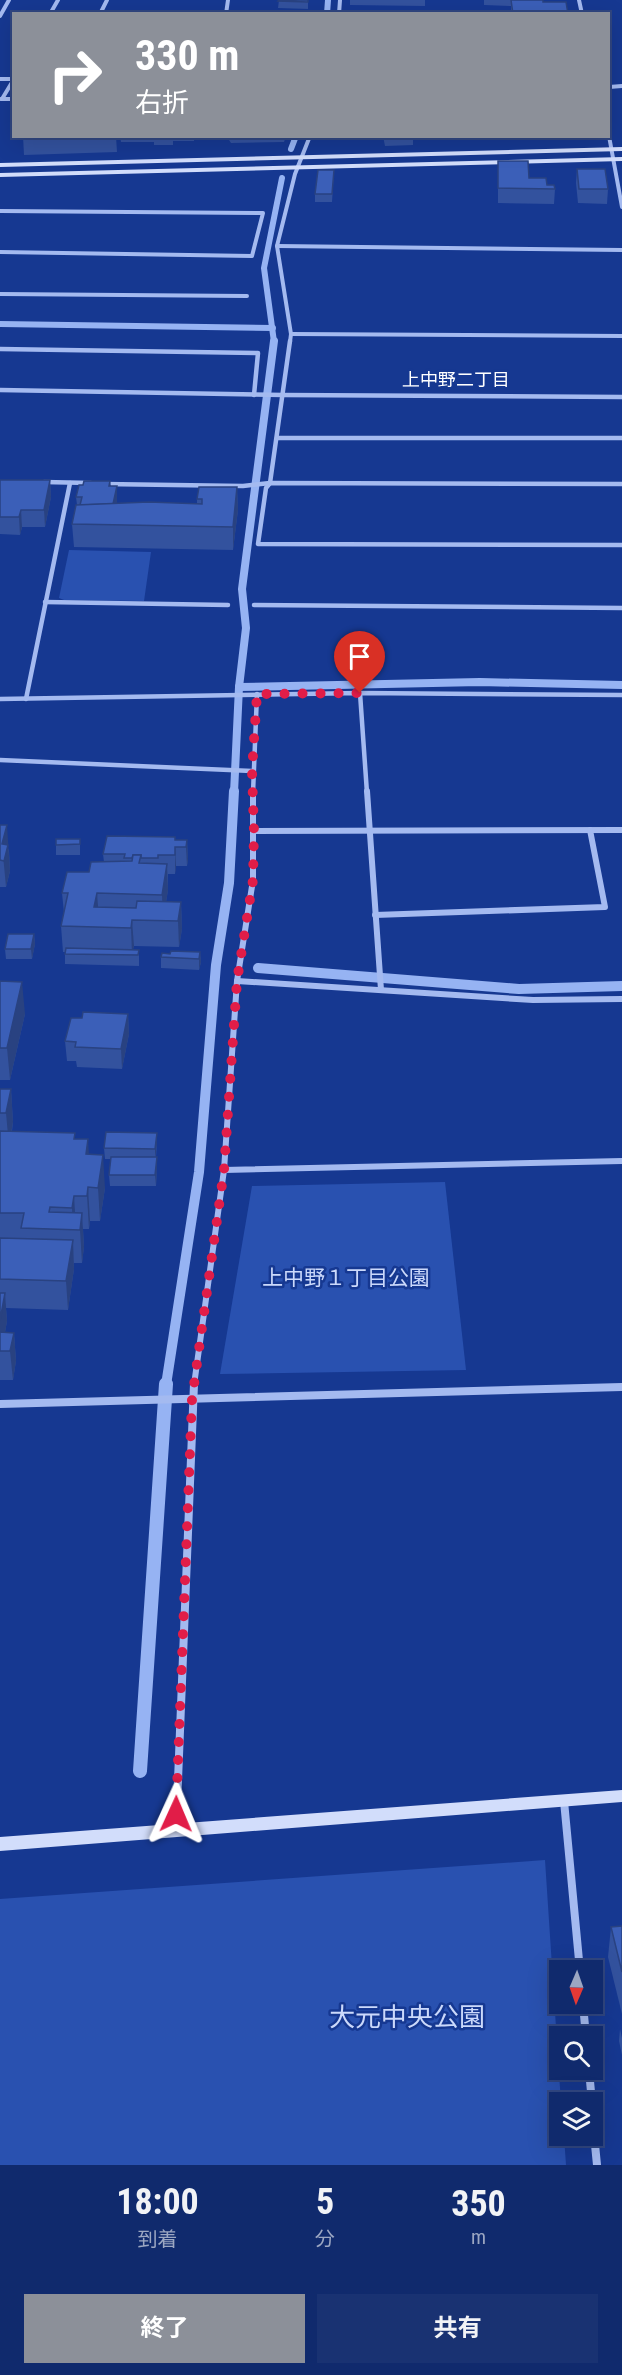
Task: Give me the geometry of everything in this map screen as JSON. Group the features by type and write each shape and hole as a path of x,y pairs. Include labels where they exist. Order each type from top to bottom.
{"street":[{"path":"0,16 9,0"},
{"path":"1,99 12,82"},
{"path":"309,138 299,166 277,246 291,334 270,483 266,488 258,544 622,545"},
{"path":"609,138 622,207"},
{"path":"0,165 622,149"},
{"path":"0,175 622,159"},
{"path":"0,211 263,213 252,256 0,252"},
{"path":"277,246 622,250"},
{"path":"0,294 247,296"},
{"path":"291,334 622,336"},
{"path":"0,350 258,353 254,395"},
{"path":"0,390 254,395 622,397"},
{"path":"277,438 622,438"},
{"path":"35,482 243,486 270,483 622,484"},
{"path":"26,699 70,483"},
{"path":"45,602 228,605"},
{"path":"254,606 622,608"},
{"path":"0,699 360,693 622,695"},
{"path":"360,693 381,990"},
{"path":"176,1831 192,1399 224,1170 237,981 253,880 252,771 257,694"},
{"path":"0,760 252,771"},
{"path":"375,915 605,907 590,830"},
{"path":"254,831 622,830"},
{"path":"237,981 533,1000 622,1001"},
{"path":"224,1170 622,1161"},
{"path":"0,1404 622,1387"},
{"path":"0,1844 622,1796"},
{"path":"564,1801 579,1960"},
{"path":"595,2146 597,2165"}],"green space":[{"path":"69,550 151,552 144,601 64,600 59,598"},
{"name":"上中野１丁目公園","path":"445,1182 466,1370 220,1374 252,1186"},
{"name":"大元中央公園","path":"545,1860 552,1960 549,1960 549,2014 555,2014 556,2026 549,2026 549,2080 559,2080 560,2092 549,2092 549,2146 565,2146 566,2165 0,2165 0,1899"}],"building":[{"path":"308,0 308,2 278,1"},
{"path":"511,0 566,2 568,12 513,12"},
{"path":"498,161 528,161 529,178 546,178 547,185 554,185 555,189 498,188"},
{"path":"577,169 605,169 608,189 579,189"},
{"path":"318,170 334,170 332,194 315,194"},
{"path":"0,480 50,480 44,510 21,510 19,517 0,517"},
{"path":"84,481 110,481 109,486 117,486 113,504 80,505 82,497 76,497 79,485 83,485"},
{"path":"199,487 237,487 233,527 72,524 76,505 149,502 202,504 202,499 197,499"},
{"path":"0,825 7,825 2,844 8,845 4,861 0,860"},
{"path":"107,836 175,837 175,840 187,840 186,847 175,847 175,855 141,858 141,855 133,855 132,858 124,858 125,854 103,854"},
{"path":"56,839 80,839 80,844 56,845"},
{"path":"133,855 141,855 139,863 167,864 162,895 97,893 94,907 136,908 137,901 181,902 178,921 132,920 131,928 61,926 68,893 62,893 67,872 89,872 91,862 132,861"},
{"path":"8,934 34,934 31,949 5,949"},
{"path":"66,948 139,950 138,955 65,954"},
{"path":"171,951 200,952 199,959 161,957 162,953 170,954"},
{"path":"0,981 22,982 7,1048 0,1048"},
{"path":"83,1012 128,1014 121,1049 75,1047 76,1042 65,1041 71,1018 82,1018"},
{"path":"0,1089 11,1089 6,1113 0,1113"},
{"path":"0,1131 75,1133 74,1139 88,1139 86,1154 103,1155 98,1188 88,1187 87,1196 74,1196 72,1208 50,1207 49,1212 82,1213 80,1230 21,1228 24,1213 0,1213"},
{"path":"106,1132 157,1133 155,1149 104,1148"},
{"path":"111,1157 157,1157 155,1175 109,1175"},
{"path":"0,1238 73,1240 66,1281 0,1279"},
{"path":"0,1293 5,1293 0,1320"},
{"path":"0,1332 14,1333 10,1351 0,1351"},
{"path":"622,1926 622,1972 611,1927"}],"waterway":[{"path":"327,12 328,0"},
{"path":"291,149 295,138"},
{"path":"272,328 264,268 282,178"},
{"path":"0,324 272,328"},
{"path":"272,328 274,342"},
{"path":"239,687 246,628 242,589 274,342"},
{"path":"239,687 480,682 622,685"},
{"path":"234,793 239,687"},
{"path":"166,1385 199,1172 216,965 229,883 234,791"},
{"path":"258,968 519,989 622,986"},
{"path":"140,1771 166,1384"}],"district":[{"name":"上中野二丁目","path":"456,380"}],"route":[{"path":"176,1814 192,1399 224,1170 237,981 253,880 252,771 257,694 360,693"}]}
